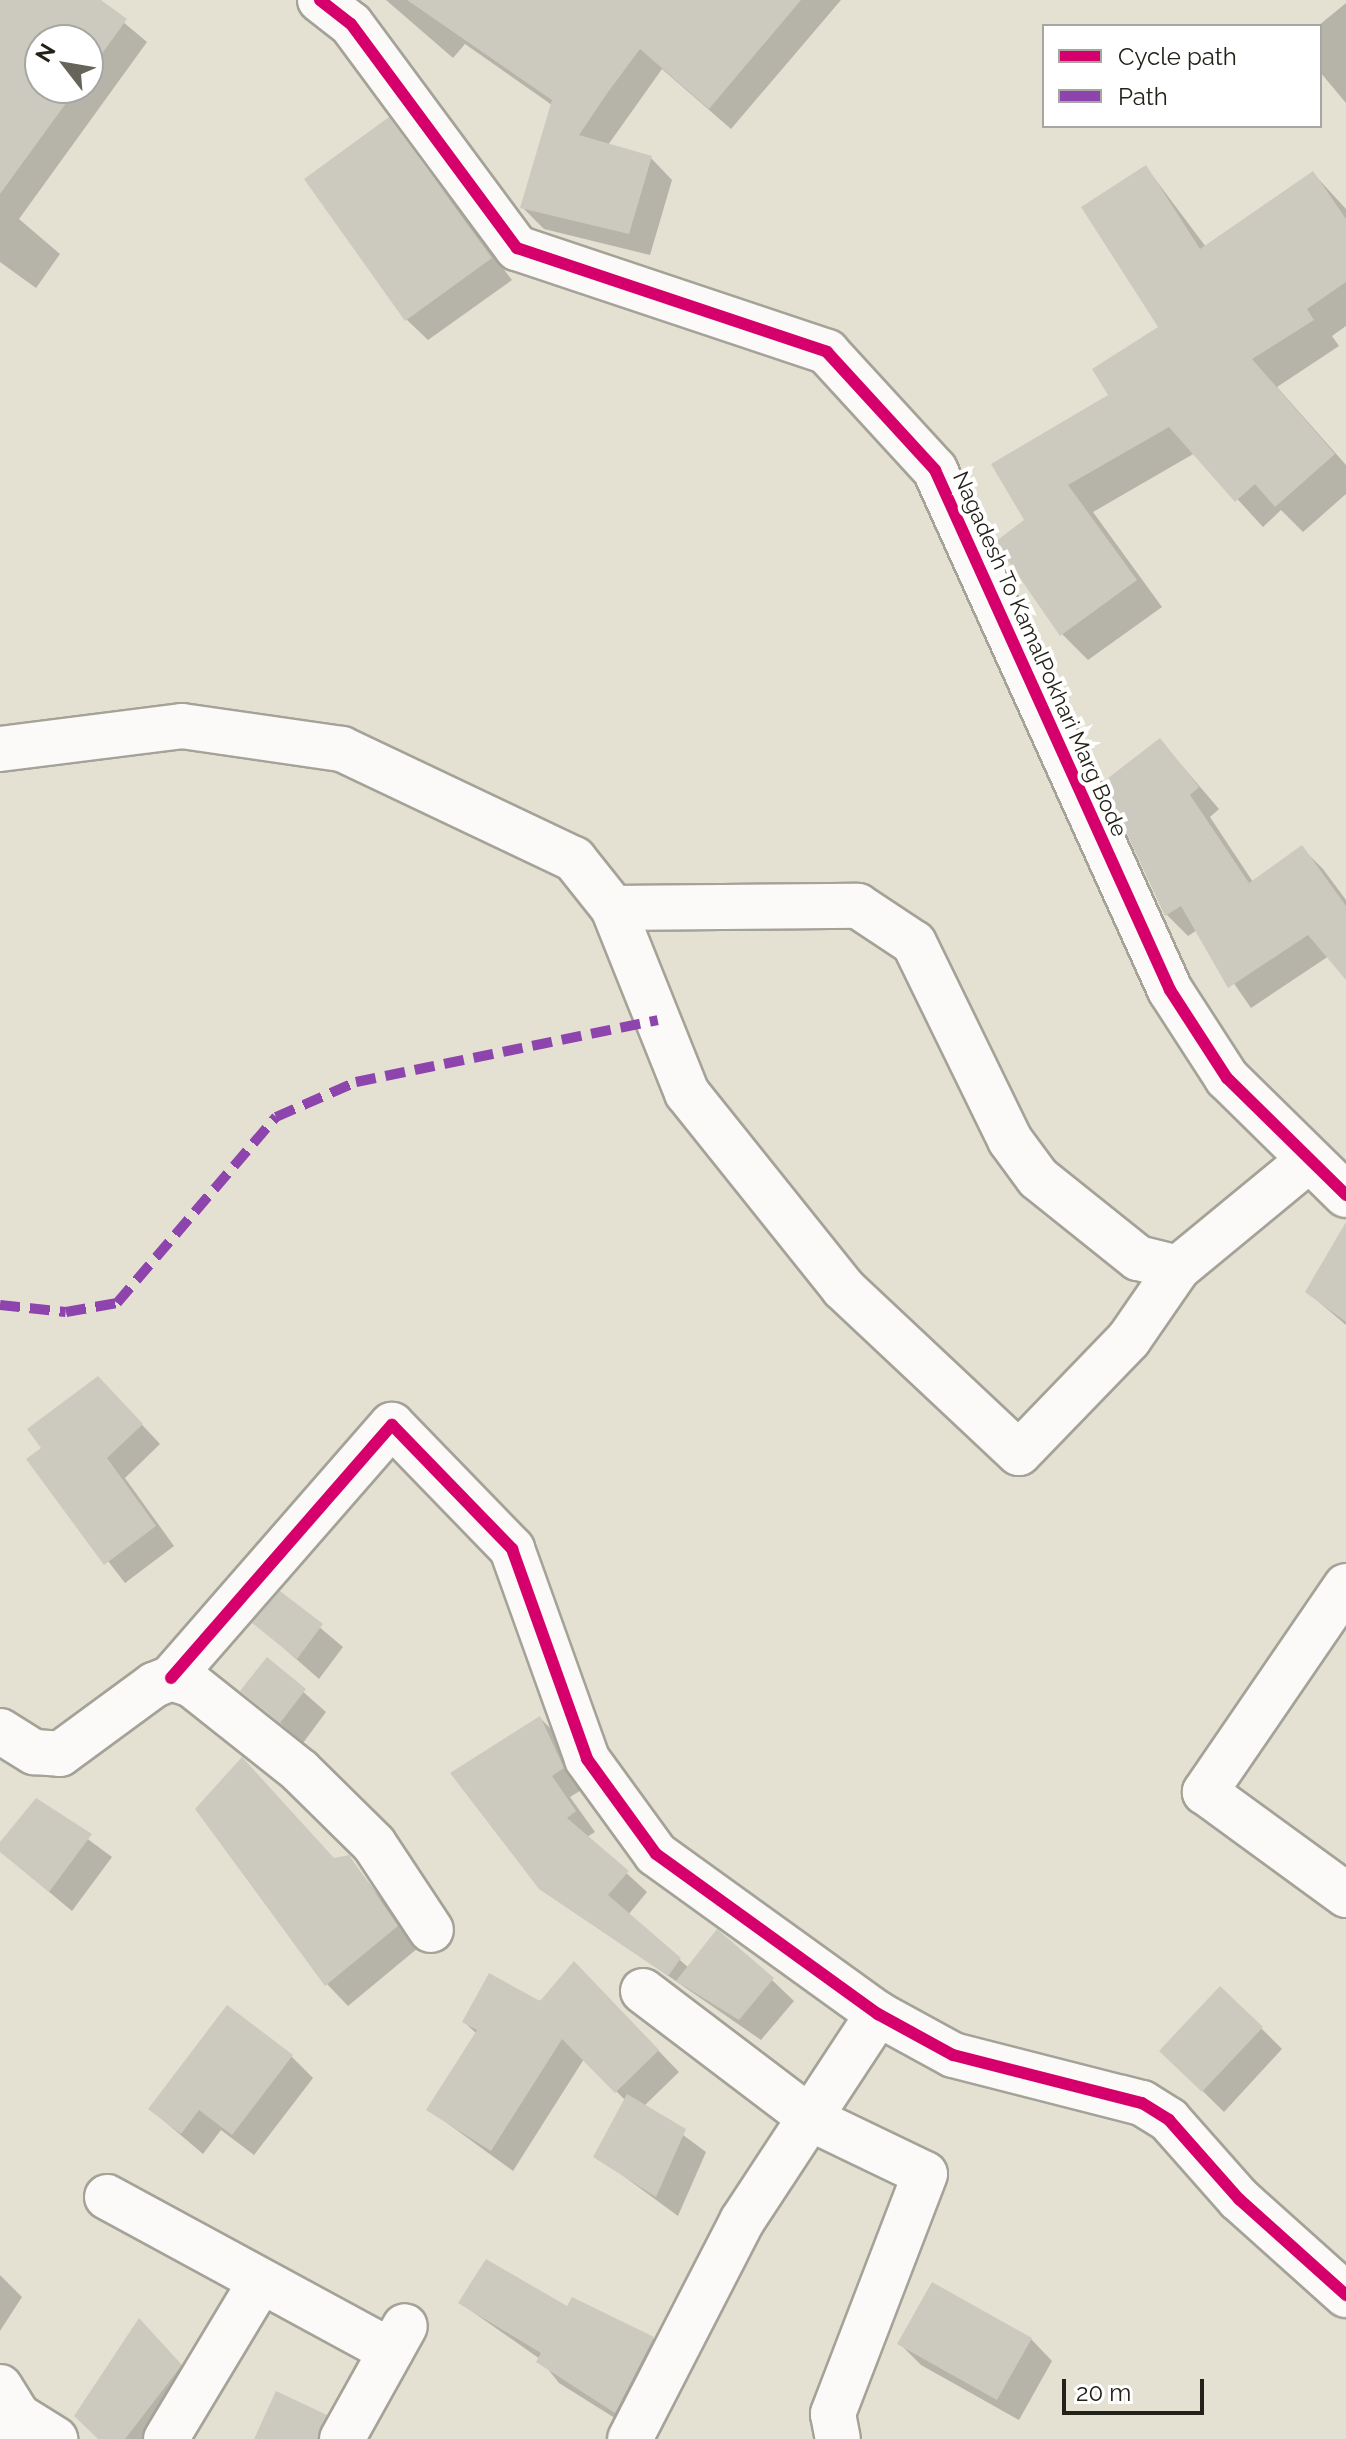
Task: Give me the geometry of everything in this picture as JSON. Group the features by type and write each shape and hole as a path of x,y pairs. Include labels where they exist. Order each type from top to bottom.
{"street":[{"name":"Nagadesh To KamalPokhari Marg Bode","path":"320,0 351,24 517,248 827,352 935,470 1170,990 1227,1078 1346,1195"},
{"path":"0,749 182,726 342,749 574,859 613,908 687,1093 843,1288 1019,1453 1129,1339 1178,1268 1308,1161"},
{"path":"613,908 858,906 914,943 1010,1140 1038,1178 1138,1258 1178,1268"},
{"path":"0,1731 34,1752 60,1754 171,1678 392,1425 512,1549 587,1759 656,1854 878,2014 997,2071 1142,2103 1160,2114 1239,2199 1346,2295"},
{"path":"1346,1586 1205,1792 1346,1895"},
{"path":"171,1678 192,1685 300,1771 374,1844 431,1930"},
{"path":"643,1991 813,2120 925,2174 833,2414 838,2439"},
{"path":"630,2439 742,2221 813,2120 878,2014"},
{"path":"107,2197 259,2284 399,2338 342,2439"},
{"path":"166,2439 259,2284"},
{"path":"10,2414 55,2439"}],"building":[{"path":"0,0 101,0 127,19 104,51 104,24 24,24 24,104 65,104 0,194"},
{"path":"407,0 801,0 709,109 640,49 608,92 579,135 652,156 629,234 520,208 552,100"},
{"path":"389,117 492,258 405,321 304,179"},
{"path":"1146,165 1200,249 1313,171 1346,219 1346,282 1307,309 1314,320 1252,359 1335,454 1275,507 1255,484 1235,502 1169,427 1068,485 1137,580 1060,636 995,542 1024,520 991,464 1108,395 1092,369 1158,327 1081,207"},
{"path":"1160,738 1199,787 1190,795 1249,883 1302,845 1346,906 1346,980 1308,935 1228,988 1181,906 1165,916 1103,782"},
{"path":"1346,1222 1346,1322 1305,1292"},
{"path":"98,1376 143,1424 107,1458 156,1526 104,1565 26,1459 41,1448 27,1429"},
{"path":"280,1591 323,1624 297,1659 252,1623"},
{"path":"267,1657 306,1689 280,1723 240,1691"},
{"path":"540,1716 564,1768 552,1776 576,1811 567,1818 629,1871 608,1895 681,1958 668,1976 539,1889 450,1773"},
{"path":"242,1757 334,1858 349,1855 398,1926 325,1986 195,1809"},
{"path":"36,1798 92,1834 49,1892 0,1852 0,1842"},
{"path":"717,1929 774,1978 739,2020 676,1981"},
{"path":"574,1961 659,2050 615,2093 562,2039 491,2151 426,2110 477,2030 462,2022 489,1973 540,2001"},
{"path":"1220,1986 1263,2027 1202,2092 1159,2051"},
{"path":"227,2005 293,2055 232,2135 199,2110 181,2134 148,2109"},
{"path":"627,2094 686,2129 656,2197 593,2157"},
{"path":"486,2259 567,2306 572,2297 654,2337 615,2413 536,2362 541,2353 458,2303"},
{"path":"932,2282 1032,2338 997,2400 897,2344"},
{"path":"139,2318 182,2365 125,2439 98,2439 74,2416"},
{"path":"276,2391 327,2415 317,2439 254,2439"}],"marked path":[{"path":"0,1305 66,1312 117,1303 276,1117 356,1082 658,1020"}],"cycle path":[{"path":"320,0 351,24 517,248 827,352 935,470 1170,990 1227,1078 1346,1195"},
{"path":"171,1678 392,1425 512,1549 587,1759 656,1854 878,2014 953,2055 1142,2103 1169,2120 1239,2199 1346,2295"}]}
